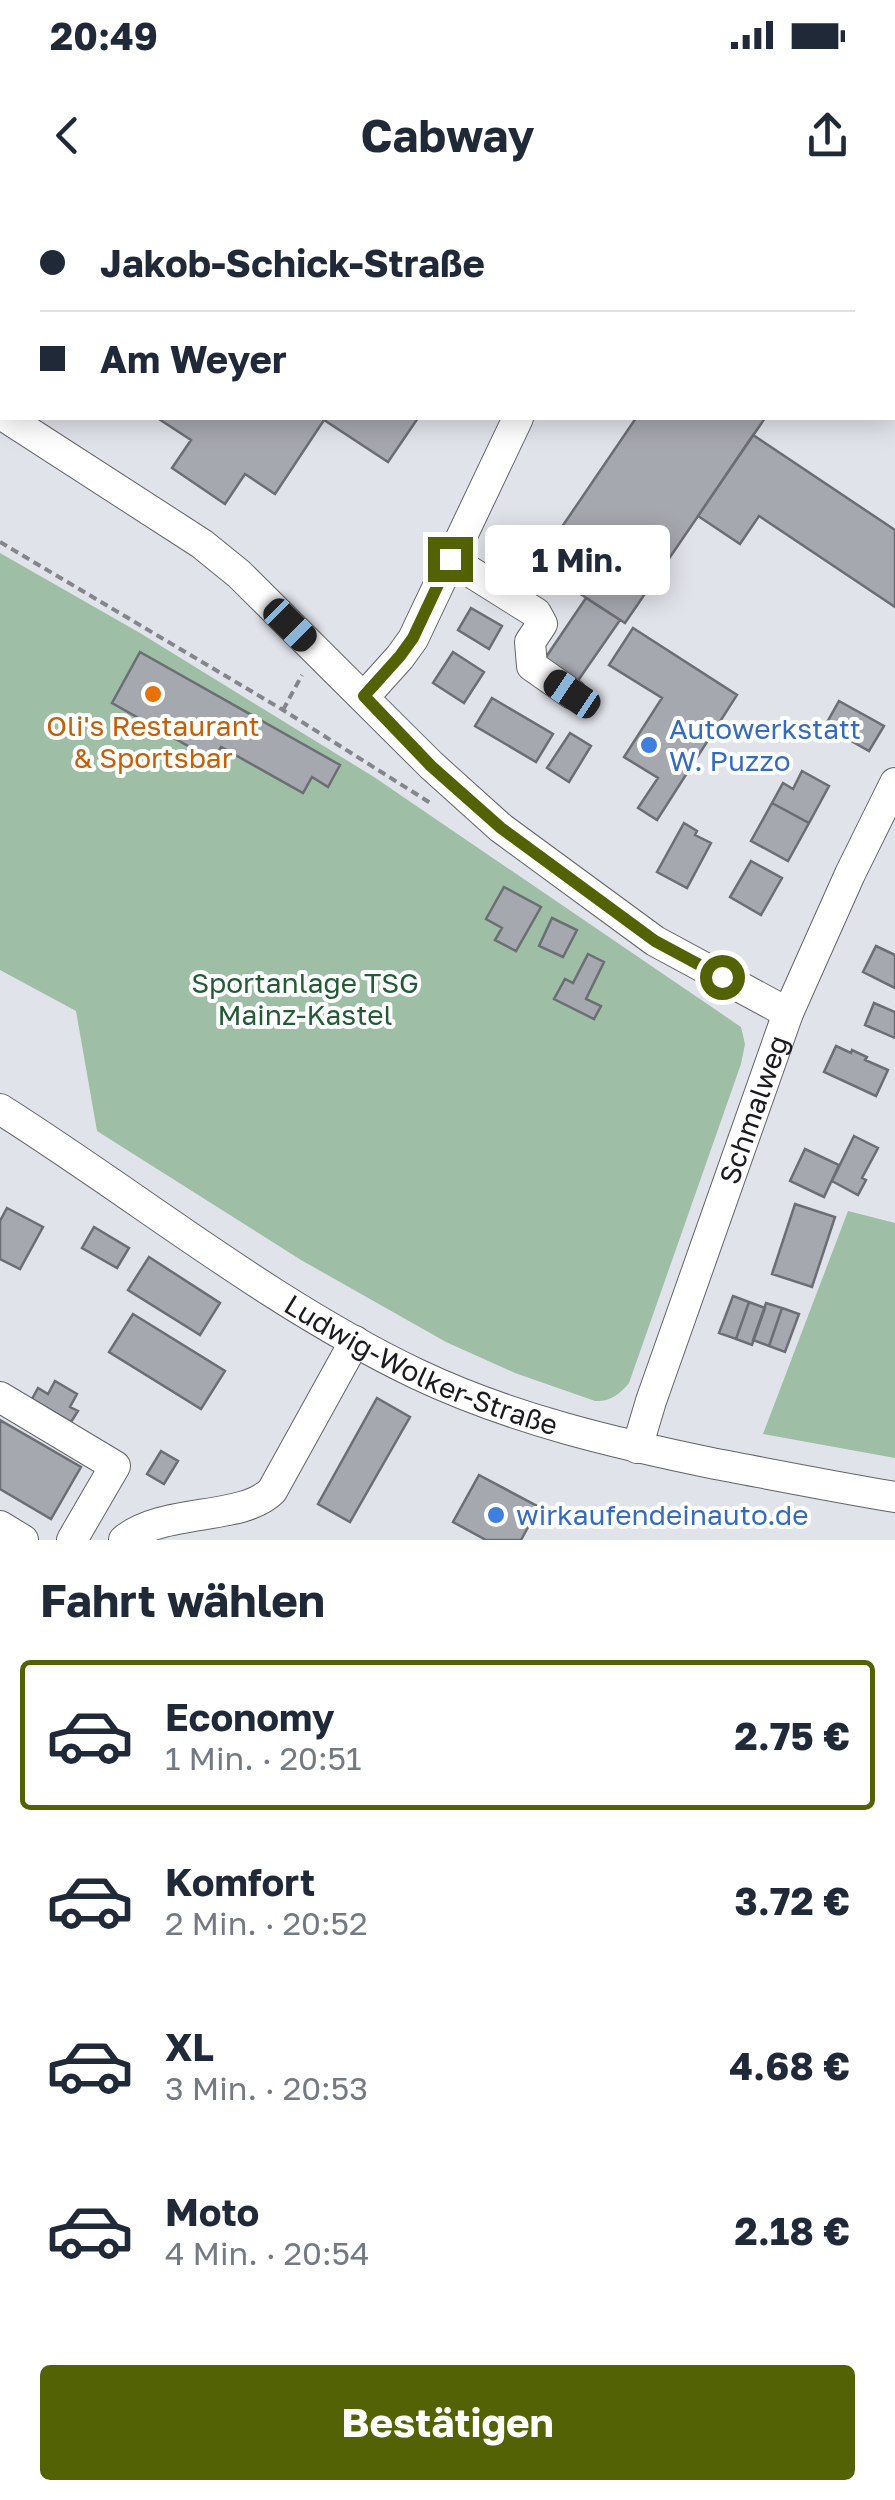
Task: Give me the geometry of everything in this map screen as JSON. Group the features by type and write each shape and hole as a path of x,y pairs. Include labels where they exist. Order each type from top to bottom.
{"street":[{"path":"11,420 202,544 239,574 431,766 501,828 655,941 788,1013"},
{"path":"364,696 413,638 517,420"},
{"path":"450,559 536,613 542,624 530,642 532,666 572,694"},
{"name":"Schmalweg","path":"637,1448 788,1013 895,782"},
{"name":"Ludwig-Wolker-Straße","path":"0,1109 261,1284 355,1341 480,1402 637,1448 895,1498"},
{"path":"124,1540 144,1527 265,1498 355,1341"},
{"path":"0,1398 115,1466 72,1540"},
{"path":"0,1526 24,1540"}],"path":[{"path":"0,542 440,808"},
{"path":"282,710 316,650"}],"green space":[{"name":"Sportanlage TSG Mainz-Kastel","path":"0,553 140,633 374,777 741,1027 745,1044 741,1064 629,1383 618,1394 595,1401 515,1373 446,1342 301,1260 97,1131 76,1011 0,970"},
{"path":"848,1211 895,1223 895,1458 763,1434"}],"building":[{"path":"161,420 324,420 275,494 245,474 225,504 172,468 191,440"},
{"path":"324,420 417,420 388,462"},
{"path":"635,420 764,420 625,623 536,565"},
{"path":"753,435 895,530 895,607 759,516 740,544 698,516"},
{"path":"586,598 620,620 577,682 544,660"},
{"path":"471,608 502,626 489,649 458,630"},
{"path":"633,628 737,695 657,820 638,808 658,778 624,757 662,698 609,665"},
{"path":"140,652 340,765 328,787 312,777 303,793 221,747 213,760 112,703"},
{"path":"453,652 484,672 464,703 433,683"},
{"path":"492,698 553,734 536,762 475,726"},
{"path":"839,701 884,726 869,751 825,726"},
{"path":"570,733 591,746 569,782 547,768"},
{"path":"802,771 829,786 809,823 772,803 783,783 793,789"},
{"path":"772,803 809,823 788,861 751,841"},
{"path":"684,823 697,831 695,835 711,843 687,888 657,872"},
{"path":"751,861 782,878 761,915 730,897"},
{"path":"504,887 541,907 516,951 495,940 502,928 486,919"},
{"path":"552,918 577,930 563,957 539,946"},
{"path":"876,946 895,955 895,988 863,972"},
{"path":"588,954 604,962 586,999 601,1006 594,1019 554,999 565,979 573,983"},
{"path":"874,1003 895,1012 895,1038 865,1025"},
{"path":"836,1046 851,1053 852,1050 888,1070 876,1096 824,1072"},
{"path":"854,1136 878,1148 858,1195 832,1181"},
{"path":"805,1149 839,1165 824,1197 790,1181"},
{"path":"795,1204 835,1217 812,1287 772,1274"},
{"path":"7,1208 43,1227 20,1269 0,1259 0,1221"},
{"path":"94,1227 129,1248 117,1268 82,1248"},
{"path":"149,1257 220,1303 200,1335 128,1290"},
{"path":"733,1296 749,1302 736,1339 719,1333"},
{"path":"749,1302 765,1308 752,1345 736,1339"},
{"path":"766,1303 782,1308 769,1346 753,1340"},
{"path":"782,1308 799,1314 785,1352 769,1346"},
{"path":"133,1314 225,1371 201,1409 109,1352"},
{"path":"55,1381 77,1394 70,1407 78,1411 71,1422 32,1399 38,1388 48,1394"},
{"path":"377,1398 410,1417 350,1522 318,1504"},
{"path":"0,1420 81,1467 51,1519 0,1489"},
{"path":"161,1451 178,1461 164,1484 147,1474"},
{"name":"wirkaufendeinauto.de","path":"479,1475 539,1507 521,1540 486,1540 453,1522"}],"place":[{"name":"Oli's Restaurant & Sportsbar","path":"153,694"},
{"name":"Autowerkstatt W. Puzzo","path":"649,745"},
{"name":"wirkaufendeinauto.de","path":"496,1515"}],"route":[{"path":"450,559 413,638 364,696 431,766 501,828 655,941 722,977"}]}
